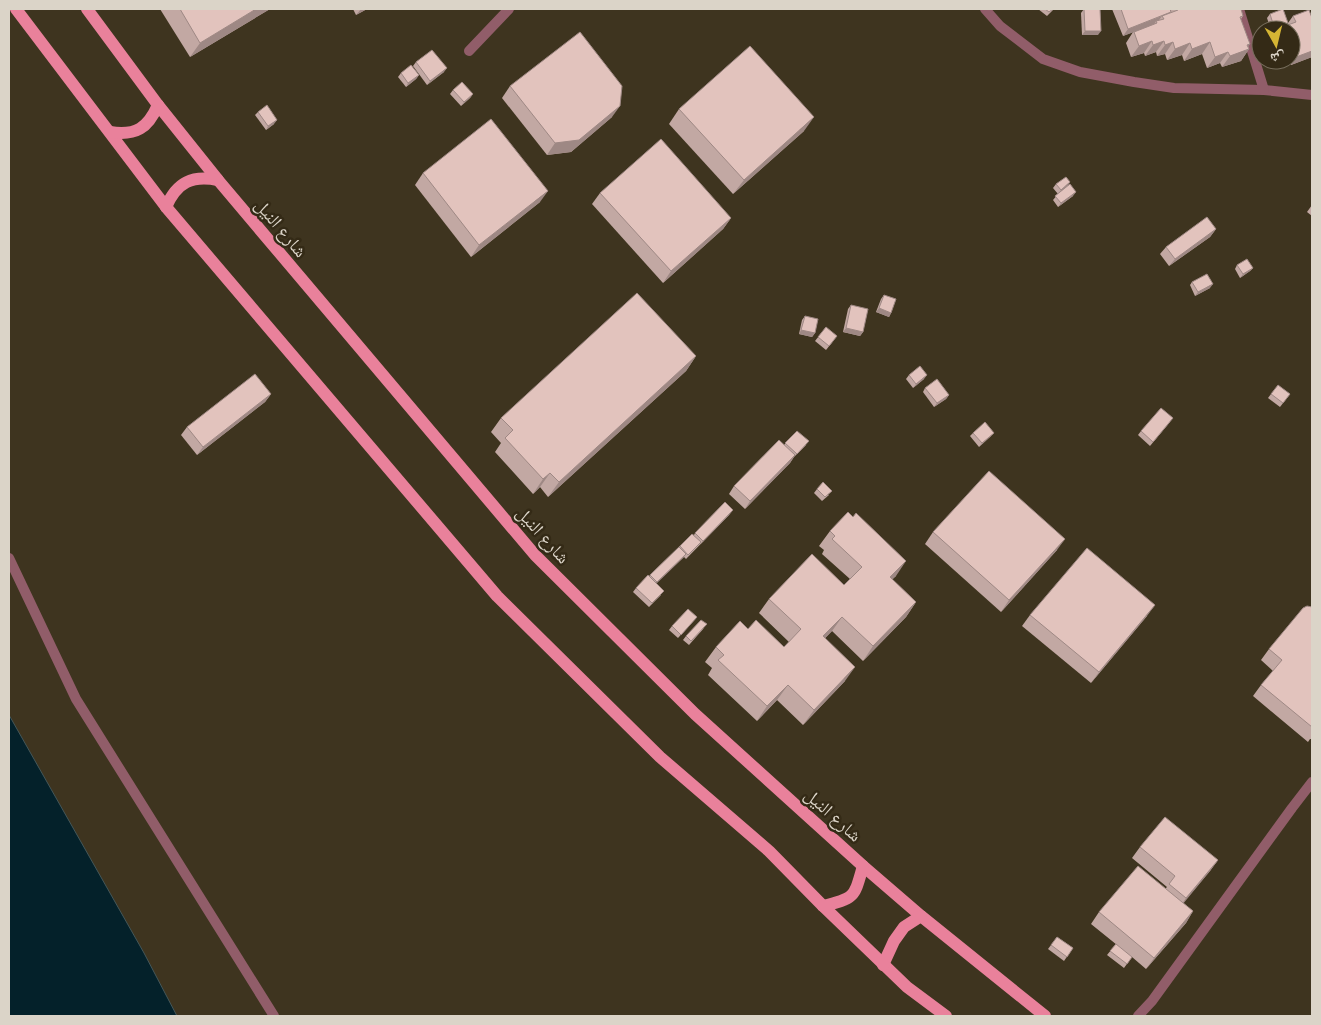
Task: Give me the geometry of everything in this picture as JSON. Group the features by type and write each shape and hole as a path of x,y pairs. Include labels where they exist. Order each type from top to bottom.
{"main road":[{"path":"16,9 166,206 497,596 660,757 769,852 907,987 946,1016"},
{"name":"شارع النيل","path":"87,9 158,105 218,180 535,555 695,714 863,866 921,916 1045,1016"},
{"path":"110,132 122,134 135,132 146,125 158,105"},
{"path":"166,206 171,195 180,186 192,180 205,178 218,180"},
{"path":"823,906 844,901 855,892 863,866"},
{"path":"883,965 904,927 921,916"}],"street":[{"path":"469,51 509,9"},
{"path":"985,9 1000,26 1043,58 1080,72 1174,88 1264,90 1312,95"},
{"path":"1240,9 1264,90"},
{"path":"9,558 76,699 274,1016"},
{"path":"1138,1016 1152,1001 1312,782"}],"water":[{"path":"9,715 144,953 177,1016 9,1016"}],"building":[{"path":"180,9 256,9 200,43"},
{"path":"1084,9 1100,9 1101,31 1085,31"},
{"path":"1121,9 1170,9 1171,12 1128,29"},
{"path":"1177,9 1241,9 1243,16 1240,17 1250,44 1247,45 1249,49 1230,56 1228,52 1215,57 1210,42 1192,49 1190,43 1175,49 1173,42 1165,45 1164,41 1153,45 1152,41 1139,46 1134,32 1157,23 1156,21 1164,19 1162,16"},
{"path":"1283,9 1287,20 1272,20 1270,14"},
{"path":"1309,10 1312,18 1312,51 1301,55 1301,20 1295,20 1293,16"},
{"path":"580,32 622,86 620,106 579,140 555,143 510,86"},
{"path":"750,46 814,117 744,180 679,109"},
{"path":"432,50 447,68 430,81 416,62"},
{"path":"411,65 419,75 408,83 401,73"},
{"path":"462,82 473,94 464,102 453,90"},
{"path":"267,105 277,120 268,126 258,112"},
{"path":"491,119 548,191 479,245 423,173"},
{"path":"661,139 731,218 671,271 600,193"},
{"path":"1066,177 1070,182 1061,190 1056,184"},
{"path":"1070,184 1076,192 1061,203 1055,196"},
{"path":"1207,217 1216,229 1175,259 1166,247"},
{"path":"1247,259 1253,268 1243,274 1237,265"},
{"path":"1207,274 1213,284 1198,292 1192,282"},
{"path":"637,293 696,356 559,482 550,473 543,479 505,438 513,430 501,418"},
{"path":"884,295 896,299 891,313 879,308"},
{"path":"851,305 868,309 863,332 846,328"},
{"path":"805,316 818,319 815,333 801,330"},
{"path":"826,327 837,336 829,346 818,337"},
{"path":"920,366 927,375 916,384 909,375"},
{"path":"255,374 271,394 203,447 187,427"},
{"path":"937,379 949,395 937,403 925,388"},
{"path":"1278,385 1290,394 1283,403 1271,394"},
{"path":"1161,408 1173,418 1153,442 1141,431"},
{"path":"985,422 994,433 982,443 973,433"},
{"path":"797,431 809,441 797,454 785,443"},
{"path":"779,440 795,455 750,501 734,486"},
{"path":"989,471 1065,539 1009,600 933,532"},
{"path":"823,482 832,491 825,497 817,489"},
{"path":"725,502 733,510 703,541 695,533"},
{"path":"848,512 853,517 856,513 906,561 890,577 916,602 873,646 842,617 823,636 855,667 814,710 788,685 767,706 718,660 724,655 716,647 740,621 748,629 756,620 784,647 801,629 769,599 812,554 844,585 862,567 832,539 835,536 830,531"},
{"path":"692,534 701,542 688,555 680,546"},
{"path":"679,547 686,554 657,582 650,575"},
{"path":"1087,548 1155,605 1099,672 1030,615"},
{"path":"648,575 664,591 652,603 636,588"},
{"path":"1307,606 1312,607 1312,727 1261,685 1282,660 1269,649 1303,608"},
{"path":"688,609 697,617 681,635 672,626"},
{"path":"701,620 707,624 691,641 686,636"},
{"path":"1165,817 1218,860 1186,898 1169,884 1175,876 1140,847"},
{"path":"1138,866 1193,911 1154,958 1099,912"},
{"path":"1057,937 1073,948 1067,957 1051,945"},
{"path":"1116,944 1132,957 1127,964 1110,951"}]}
